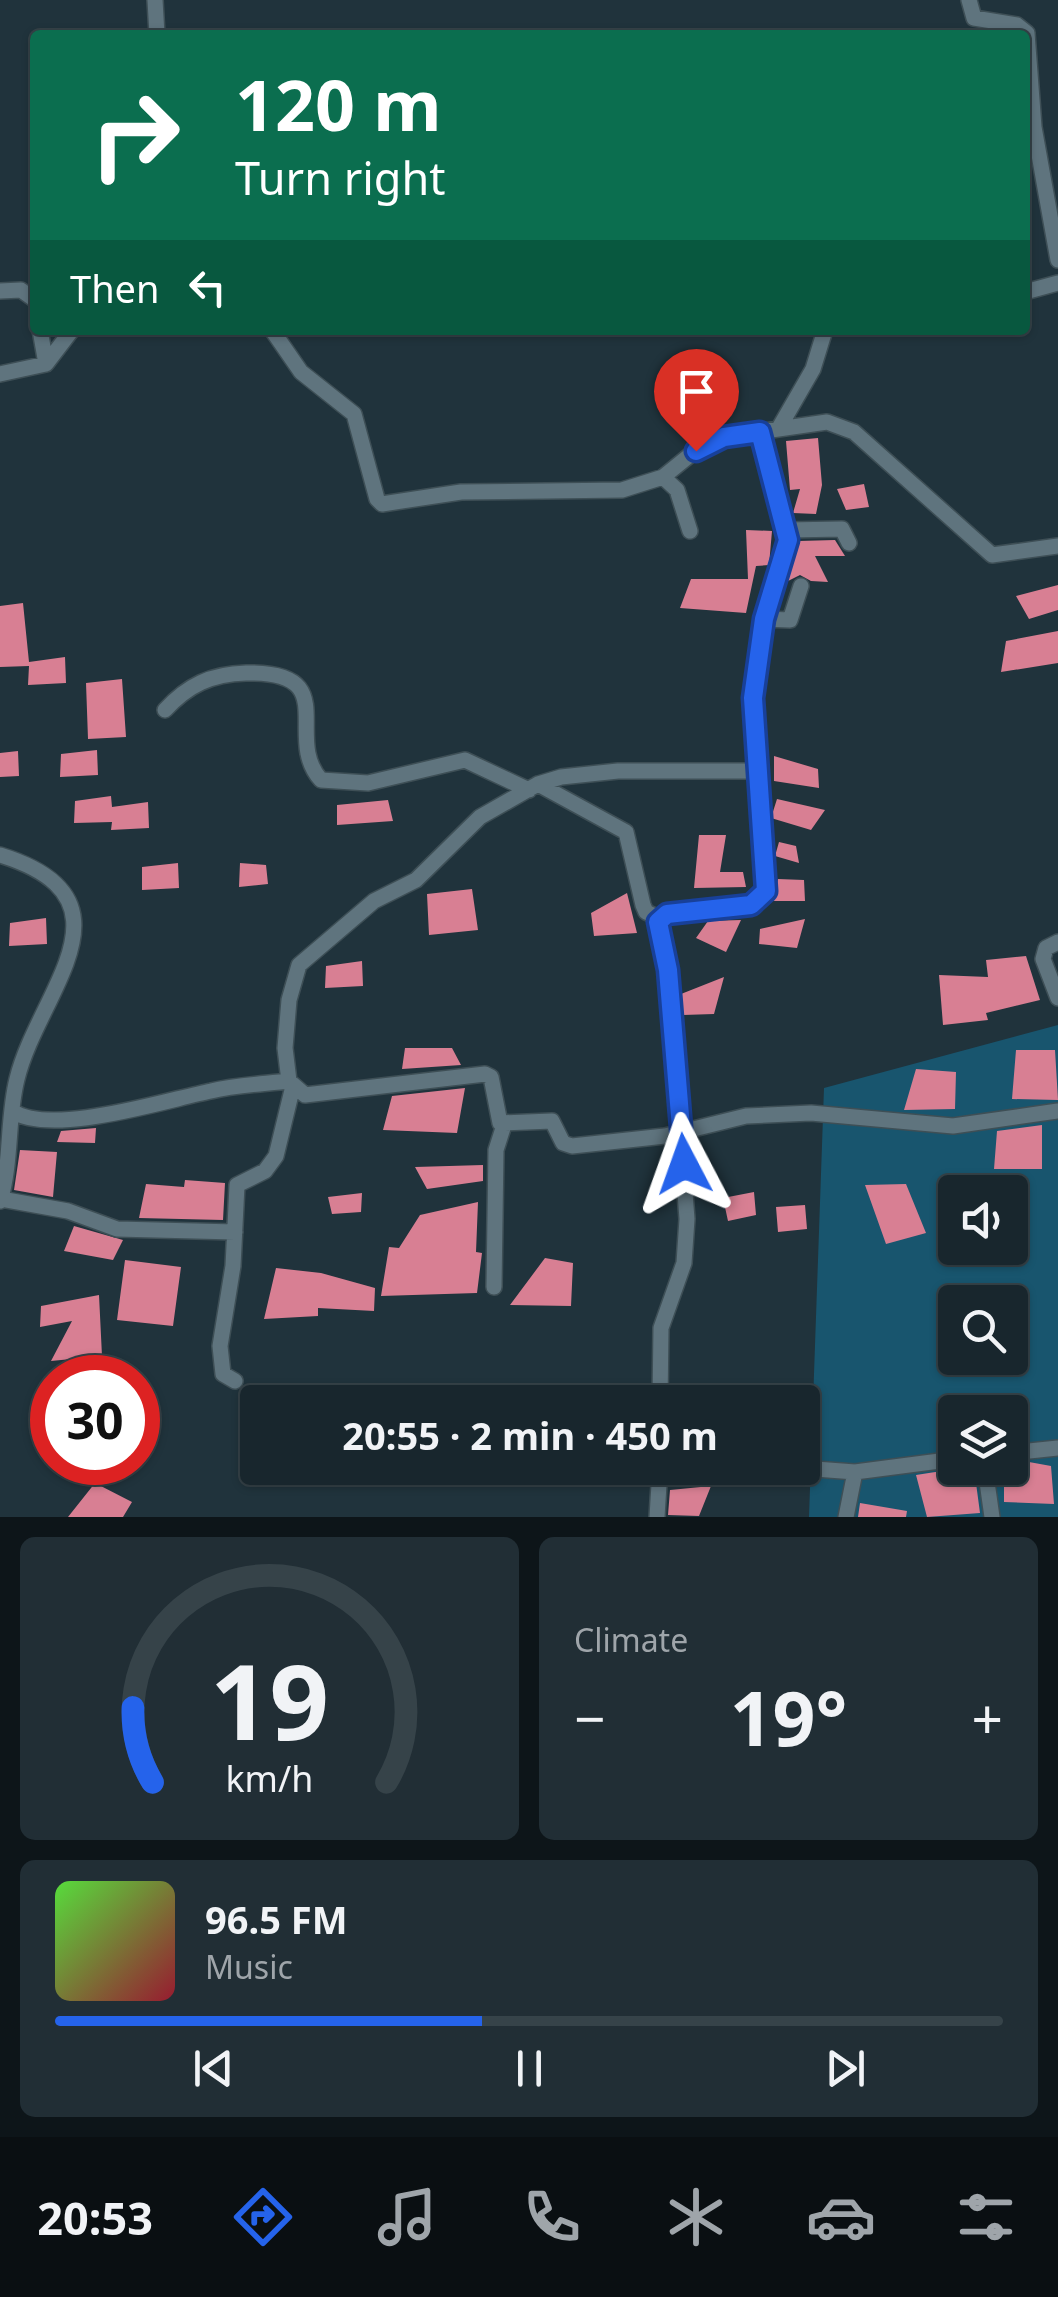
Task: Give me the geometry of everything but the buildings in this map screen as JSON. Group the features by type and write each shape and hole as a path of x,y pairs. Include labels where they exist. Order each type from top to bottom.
{"street":[{"path":"155,0 157,30"},
{"path":"968,0 974,18 1018,25 1023,30"},
{"path":"1030,73 1034,126 1058,260"},
{"path":"1030,291 1058,283"},
{"path":"0,291 21,290 30,296"},
{"path":"41,335 46,364"},
{"path":"0,374 46,364 68,335"},
{"path":"275,335 300,372 354,414 377,499 382,504 461,492 548,488 605,492 663,477 706,444 827,422 854,432 992,555 1058,546"},
{"path":"779,428 813,369 823,335"},
{"path":"803,434 827,422"},
{"path":"165,710 197,681 240,673 281,674 296,683 306,702 309,756 321,780 368,783 466,760 534,787 626,832 646,912 659,918 751,905 764,897 767,882 753,698 764,619 786,555 788,530 760,432"},
{"path":"663,477 677,490 690,531"},
{"path":"788,530 842,529 850,542"},
{"path":"764,619 790,620 801,586"},
{"path":"235,1381 222,1374 220,1346 237,1185 265,1170 276,1156 291,1083 285,1048 289,1000 299,965 374,902 416,880 464,828 534,787 594,772 756,771"},
{"path":"0,855 40,869 71,901 75,916 57,989 21,1065 0,1200 68,1212 117,1229 235,1232"},
{"path":"659,918 682,1132 687,1240 661,1328 660,1385"},
{"path":"1058,942 1046,948 1043,958 1058,998"},
{"path":"12,1111 40,1120 124,1112 214,1090 291,1083 306,1095 484,1074 491,1078 496,1116 504,1125"},
{"path":"504,1125 552,1121 563,1143 572,1146 682,1132 733,1117 776,1114 953,1126 1058,1112"},
{"path":"494,1286 496,1150 504,1125"},
{"path":"1028,1451 1058,1448"},
{"path":"820,1469 854,1472 938,1461"},
{"path":"846,1517 854,1472"},
{"path":"657,1517 659,1485"},
{"path":"987,1485 992,1517"}],"shaded area":[{"path":"1058,1025 1058,1517 809,1517 810,1485 820,1485 820,1385 814,1385 824,1088"}],"route":[{"path":"684,1164 668,970 658,922 667,914 751,905 764,897 767,882 753,745 753,698 764,619 788,540 787,521 760,432 724,437 696,451"}]}
